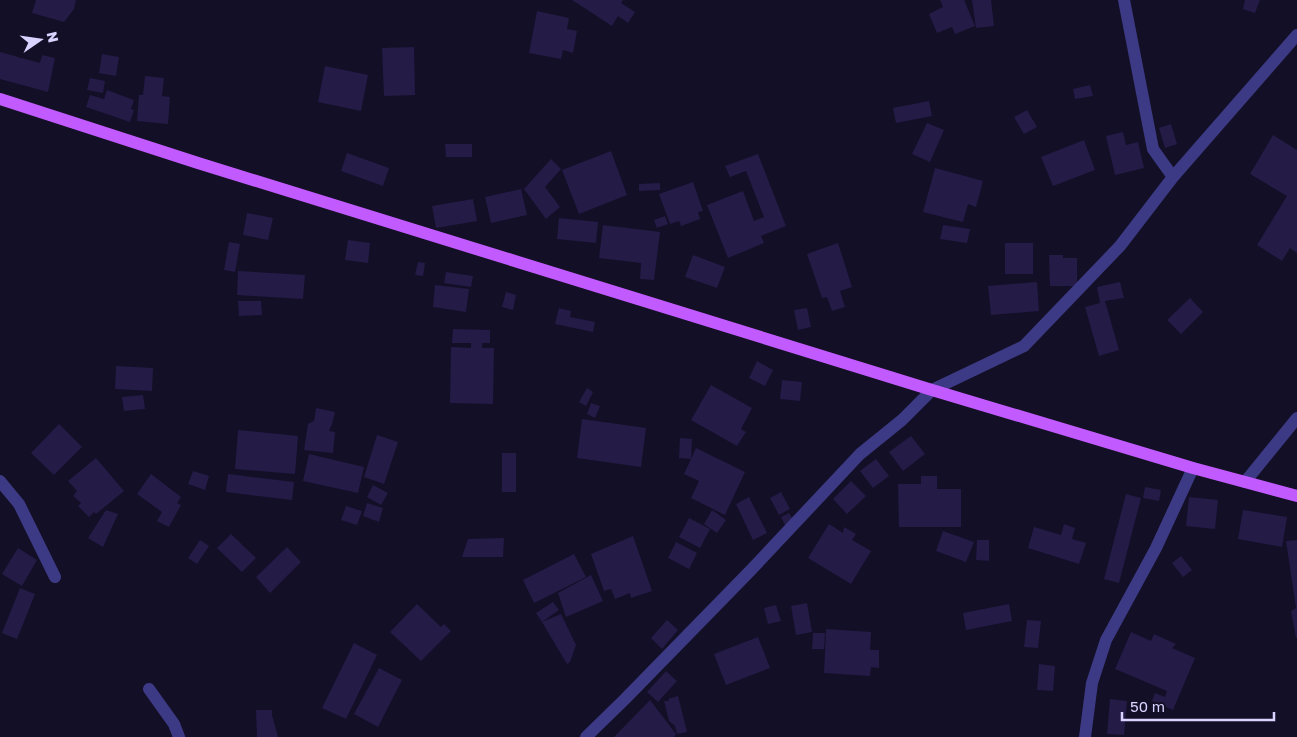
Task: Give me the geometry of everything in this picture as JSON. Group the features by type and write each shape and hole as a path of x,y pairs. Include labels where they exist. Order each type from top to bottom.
{"main road":[{"path":"0,99 207,166 932,390 1193,468 1297,496"}],"street":[{"path":"1124,0 1153,149 1173,177"},
{"path":"586,737 731,590 860,454 902,420 932,390 1024,346 1120,246 1173,177 1297,34"},
{"path":"1245,482 1297,418"},
{"path":"1085,737 1092,682 1106,640 1156,548 1193,468"},
{"path":"0,481 18,504 55,577"},
{"path":"149,689 174,724 179,737"}],"building":[{"path":"36,0 76,0 74,9 64,22 32,13"},
{"path":"572,0 623,0 621,3 635,12 628,23 618,16 612,26"},
{"path":"940,0 964,0 975,26 955,34 952,27 937,33 929,14 943,7"},
{"path":"972,0 991,0 994,26 976,28"},
{"path":"1245,0 1260,0 1255,13 1243,9"},
{"path":"537,11 569,18 567,29 577,31 573,53 563,50 561,59 529,53"},
{"path":"414,47 415,95 384,96 382,48"},
{"path":"0,52 40,63 42,55 55,58 48,92 0,79"},
{"path":"102,54 119,57 116,76 99,73"},
{"path":"325,66 368,75 361,111 318,102"},
{"path":"145,76 164,78 162,96 170,97 168,124 137,121 139,95 143,95"},
{"path":"90,78 105,81 103,93 87,90"},
{"path":"1090,85 1093,96 1075,99 1073,89"},
{"path":"107,90 134,100 131,109 134,110 130,122 86,107 90,95 104,99"},
{"path":"929,101 932,116 896,123 893,108"},
{"path":"1027,110 1037,127 1024,134 1014,117"},
{"path":"927,123 944,130 930,162 912,154"},
{"path":"1171,124 1177,144 1165,148 1159,128"},
{"path":"1123,132 1126,145 1138,142 1144,168 1115,175 1106,136"},
{"path":"1273,135 1297,150 1297,253 1290,248 1282,261 1257,245 1287,196 1250,174"},
{"path":"1084,140 1095,170 1053,186 1041,157"},
{"path":"445,144 472,144 472,157 446,157"},
{"path":"611,151 627,195 579,214 562,170"},
{"path":"347,153 389,168 383,186 341,171"},
{"path":"758,154 786,226 761,236 764,243 728,258 707,205 743,191 754,221 764,217 746,171 730,177 725,166"},
{"path":"551,159 561,169 545,187 560,207 546,219 524,189"},
{"path":"935,168 983,181 976,207 968,204 963,222 923,212"},
{"path":"693,182 703,211 698,212 700,219 681,226 679,221 670,224 659,194"},
{"path":"660,183 660,190 639,191 639,184"},
{"path":"521,189 527,215 491,223 485,197"},
{"path":"473,199 477,221 436,228 432,206"},
{"path":"247,213 273,218 268,240 243,235"},
{"path":"665,216 668,224 657,228 654,220"},
{"path":"559,218 598,222 596,243 557,239"},
{"path":"603,225 660,232 654,280 640,279 641,263 599,258"},
{"path":"943,225 970,229 967,243 940,239"},
{"path":"348,240 370,243 368,263 345,260"},
{"path":"229,242 240,244 235,272 224,270"},
{"path":"838,243 852,287 840,291 845,307 832,311 827,297 822,298 807,254"},
{"path":"1005,243 1033,243 1033,274 1005,274"},
{"path":"693,255 725,267 717,288 685,277"},
{"path":"1049,255 1077,258 1077,286 1050,286"},
{"path":"418,262 425,263 423,276 415,275"},
{"path":"238,271 305,275 303,299 237,295"},
{"path":"446,272 473,276 471,287 444,283"},
{"path":"1037,282 1039,311 991,315 988,286"},
{"path":"1120,282 1124,298 1105,301 1119,350 1099,356 1085,307 1100,303 1097,287"},
{"path":"435,285 469,289 466,312 433,307"},
{"path":"506,292 516,295 513,310 502,307"},
{"path":"1190,298 1203,312 1181,334 1167,320"},
{"path":"238,301 261,301 262,315 239,316"},
{"path":"559,308 571,311 570,317 595,322 593,332 555,324"},
{"path":"807,308 811,327 798,330 794,310"},
{"path":"453,329 490,330 490,343 482,343 482,348 494,348 493,404 450,403 451,347 471,348 471,343 452,343"},
{"path":"757,361 773,370 765,386 749,378"},
{"path":"116,366 153,368 152,391 115,389"},
{"path":"782,380 802,382 800,401 780,399"},
{"path":"711,385 752,408 741,429 746,432 737,446 691,420"},
{"path":"587,388 593,392 586,406 579,402"},
{"path":"143,395 145,409 124,411 122,397"},
{"path":"591,403 600,406 595,418 587,414"},
{"path":"316,408 335,412 329,431 335,432 333,453 304,450 308,424 314,421"},
{"path":"582,419 646,428 641,467 577,458"},
{"path":"59,424 82,447 54,475 31,453"},
{"path":"238,430 298,436 295,474 235,469"},
{"path":"377,435 398,442 384,484 364,477"},
{"path":"911,436 925,454 903,471 889,452"},
{"path":"680,438 692,439 691,459 679,458"},
{"path":"696,448 745,472 725,515 691,498 699,481 684,474"},
{"path":"502,453 516,453 516,492 502,492"},
{"path":"309,454 364,467 358,493 303,481"},
{"path":"96,458 124,491 96,514 94,512 89,517 78,506 81,503 73,496 77,491 68,481"},
{"path":"876,459 889,476 873,488 860,471"},
{"path":"193,471 209,476 205,490 188,484"},
{"path":"151,474 181,497 177,503 181,505 169,527 157,521 162,512 137,494"},
{"path":"228,474 294,482 292,500 226,492"},
{"path":"921,476 937,476 937,489 961,489 961,527 899,527 898,484 921,484"},
{"path":"851,481 866,496 847,514 833,499"},
{"path":"373,485 388,493 381,505 367,497"},
{"path":"1145,487 1161,490 1159,501 1143,498"},
{"path":"781,492 790,509 779,515 770,498"},
{"path":"1126,494 1141,498 1119,583 1104,579"},
{"path":"749,497 767,533 753,540 736,504"},
{"path":"1189,497 1218,500 1215,529 1186,526"},
{"path":"367,503 383,508 379,522 363,516"},
{"path":"346,506 362,511 357,525 341,520"},
{"path":"106,510 118,514 103,547 88,538"},
{"path":"712,510 726,520 717,533 704,524"},
{"path":"1243,510 1287,517 1282,547 1238,539"},
{"path":"789,513 794,521 785,525 781,517"},
{"path":"689,518 710,529 700,548 679,537"},
{"path":"829,524 843,533 844,527 856,534 852,540 871,551 851,584 808,558"},
{"path":"1064,524 1075,528 1072,539 1086,543 1079,564 1028,548 1034,527 1061,535"},
{"path":"943,531 974,542 966,562 936,551"},
{"path":"231,534 256,558 242,572 217,548"},
{"path":"633,536 652,591 631,598 630,593 615,599 611,589 604,591 591,554"},
{"path":"504,538 503,557 462,557 468,539"},
{"path":"200,540 209,546 197,564 188,558"},
{"path":"977,540 989,540 989,561 976,560"},
{"path":"1297,540 1296,638 1291,611 1296,608 1286,541"},
{"path":"676,542 697,553 689,569 668,558"},
{"path":"287,547 301,562 270,593 256,577"},
{"path":"18,548 37,560 22,586 2,574"},
{"path":"574,554 586,577 534,603 523,580"},
{"path":"1181,556 1192,570 1183,577 1172,563"},
{"path":"591,575 603,601 566,617 558,593"},
{"path":"20,588 35,594 17,639 2,633"},
{"path":"553,602 559,610 542,622 536,613"},
{"path":"807,603 812,632 796,635 791,606"},
{"path":"417,604 441,627 444,624 451,631 421,661 390,632"},
{"path":"1009,604 1012,621 966,630 963,613"},
{"path":"776,605 781,621 768,624 764,608"},
{"path":"561,614 576,645 570,662 567,664 542,622"},
{"path":"667,620 678,630 662,649 651,638"},
{"path":"1027,620 1041,621 1038,648 1024,647"},
{"path":"826,629 871,632 870,650 879,650 879,668 871,667 870,676 824,673"},
{"path":"1131,632 1151,641 1154,634 1176,644 1172,648 1195,658 1173,710 1152,701 1155,693 1165,697 1167,691 1115,669"},
{"path":"813,633 825,633 824,649 812,649"},
{"path":"758,637 770,668 726,685 714,654"},
{"path":"354,643 377,655 346,719 322,708"},
{"path":"1039,664 1055,666 1053,691 1037,690"},
{"path":"379,668 402,680 378,727 354,714"},
{"path":"666,671 677,681 658,702 647,692"},
{"path":"678,696 687,732 677,734 675,726 669,721 664,701 669,701 668,699"},
{"path":"1110,699 1127,701 1124,735 1107,734"},
{"path":"650,700 676,734 674,737 614,737"},
{"path":"256,710 272,710 278,737 257,737"}]}
